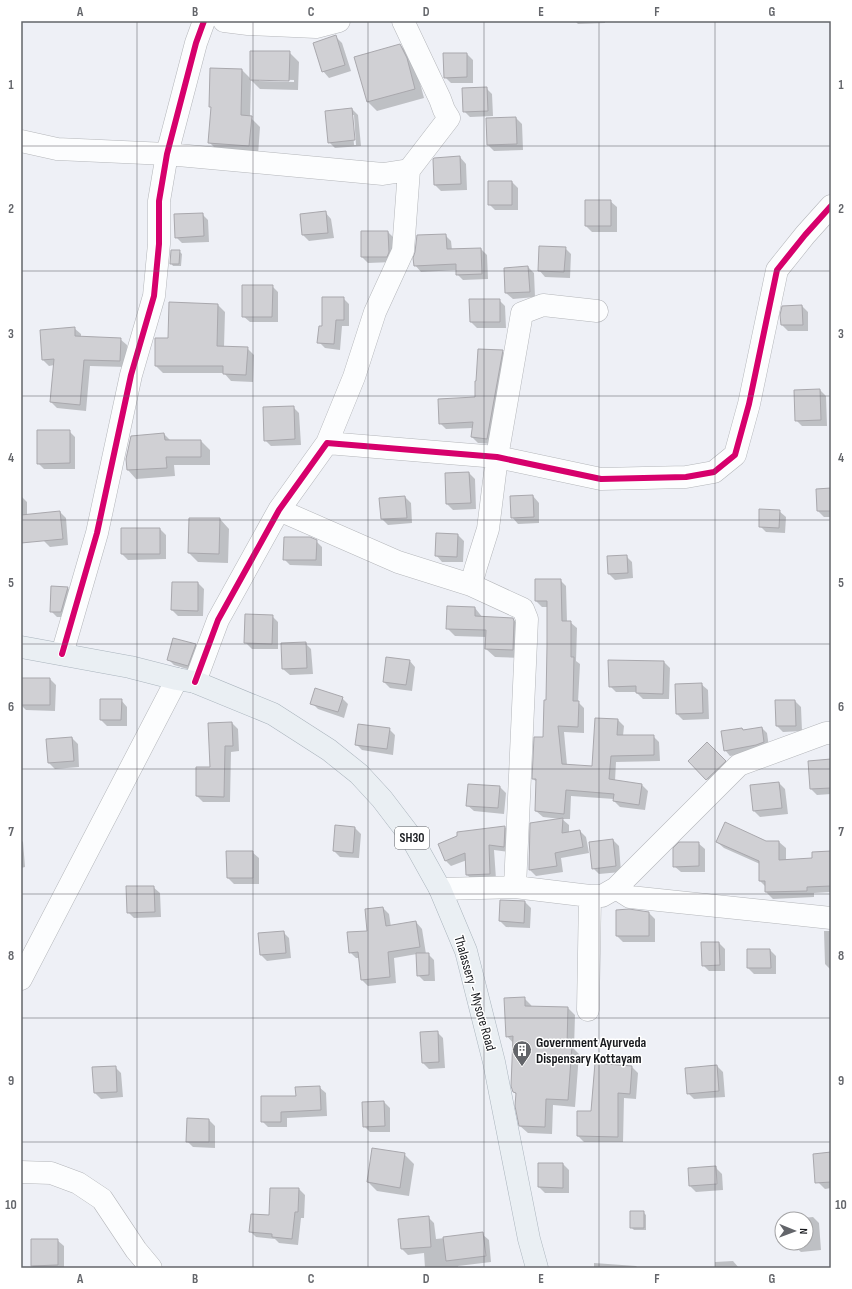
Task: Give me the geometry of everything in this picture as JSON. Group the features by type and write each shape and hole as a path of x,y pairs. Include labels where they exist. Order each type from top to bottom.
{"main road":[{"name":"Thalassery - Mysore Road","path":"21,646 130,667 186,680 273,714 329,750 359,774 382,799 411,837 440,889 466,951 494,1062 529,1239 537,1268"}],"street":[{"path":"62,654 98,533 131,375 154,296 159,244 159,201 167,154 196,43 204,21"},
{"path":"224,21 248,24 316,27 340,21"},
{"path":"21,979 279,510 327,443 354,377 375,312 403,251 409,170 449,118 403,21"},
{"path":"21,141 58,149 167,154 383,174 409,170"},
{"path":"327,443 497,457 601,479 686,477 714,472 735,455 749,404 777,270 831,206"},
{"path":"471,585 488,529 497,457 522,313 543,305 597,311"},
{"path":"279,510 398,562 471,585 522,609 526,619 515,887"},
{"path":"440,889 515,887 590,896 602,896 616,888 739,765 831,733"},
{"path":"616,888 630,897 831,918"},
{"path":"588,1010 590,896"},
{"path":"21,1172 51,1173 78,1183 102,1200 136,1250 151,1268"}],"building":[{"path":"336,35 345,65 322,72 313,43"},
{"path":"400,44 407,58 415,89 367,102 354,57"},
{"path":"250,51 290,51 289,81 250,80"},
{"path":"443,53 467,53 467,77 444,78"},
{"path":"210,68 242,69 241,115 252,116 249,146 208,143 211,107 209,107"},
{"path":"487,87 488,111 463,112 462,88"},
{"path":"352,108 355,140 328,143 325,111"},
{"path":"516,117 517,144 487,145 486,118"},
{"path":"460,156 461,184 434,185 433,159"},
{"path":"488,181 512,181 512,205 488,205"},
{"path":"585,200 611,200 611,226 585,226"},
{"path":"326,211 328,233 302,235 300,214"},
{"path":"203,213 204,236 175,238 174,214"},
{"path":"361,231 388,231 389,252 387,257 361,257"},
{"path":"446,234 447,249 481,248 482,274 456,275 456,264 414,266 413,258 417,235"},
{"path":"539,246 566,247 564,272 538,271"},
{"path":"171,250 180,250 179,264 170,264"},
{"path":"528,266 530,292 505,293 504,268"},
{"path":"242,285 273,285 272,317 242,317"},
{"path":"322,297 344,297 344,320 336,320 334,344 317,343 319,326 322,326"},
{"path":"469,299 500,299 500,322 470,322"},
{"path":"169,302 218,304 217,346 248,347 246,375 223,374 223,366 155,366 155,338 168,338"},
{"path":"802,305 803,325 781,325 780,315 782,306"},
{"path":"75,327 75,336 121,338 120,361 84,360 80,405 50,402 54,359 42,360 40,330"},
{"path":"478,349 503,350 487,439 471,437 473,422 439,424 438,399 475,397"},
{"path":"820,389 821,420 795,421 794,390"},
{"path":"294,406 295,439 264,441 263,407"},
{"path":"37,430 70,430 70,463 37,464"},
{"path":"164,433 165,440 201,440 201,457 166,457 167,468 127,470 126,459 131,436"},
{"path":"469,472 471,503 446,504 445,473"},
{"path":"831,488 831,511 817,511 816,489"},
{"path":"533,495 534,517 511,518 510,496"},
{"path":"405,496 407,518 381,519 379,498"},
{"path":"759,509 780,510 779,528 759,527"},
{"path":"60,511 63,539 21,543 21,515"},
{"path":"189,518 220,518 219,554 188,553"},
{"path":"121,528 160,528 160,554 121,554"},
{"path":"436,533 458,534 457,557 435,556"},
{"path":"284,537 310,537 317,540 316,560 283,560"},
{"path":"627,555 628,573 608,574 607,556"},
{"path":"535,579 561,579 562,621 571,621 571,657 574,657 573,701 579,701 578,727 558,726 562,764 592,766 595,718 618,719 617,735 654,735 654,755 611,756 609,779 642,784 639,805 613,801 614,794 566,790 564,814 535,811 536,779 532,779 534,737 543,737 544,700 546,700 547,601 535,601"},
{"path":"172,582 198,582 198,611 171,610"},
{"path":"51,586 68,587 61,612 50,612"},
{"path":"447,606 475,607 475,616 513,618 513,650 485,649 486,630 446,629"},
{"path":"245,614 273,615 272,644 244,643"},
{"path":"173,638 196,644 188,666 167,660"},
{"path":"306,642 307,668 282,669 281,643"},
{"path":"386,657 410,660 406,685 383,682"},
{"path":"608,660 664,661 663,694 636,693 636,686 609,687"},
{"path":"21,678 50,678 50,705 21,705"},
{"path":"702,683 703,713 676,714 675,684"},
{"path":"315,688 343,697 338,712 310,704"},
{"path":"100,699 122,699 121,720 100,720"},
{"path":"775,700 795,700 796,726 776,726"},
{"path":"232,722 233,746 225,746 224,797 196,796 196,767 210,767 208,723"},
{"path":"358,724 390,728 387,749 355,745"},
{"path":"762,727 764,742 724,751 721,731"},
{"path":"72,737 74,761 48,763 46,739"},
{"path":"707,742 726,761 706,780 688,761"},
{"path":"831,759 831,788 810,789 808,761"},
{"path":"779,782 782,808 753,811 750,785"},
{"path":"468,784 500,786 498,808 466,806"},
{"path":"563,818 562,833 580,830 583,847 555,853 557,866 529,870 530,823"},
{"path":"725,822 766,841 779,841 779,860 812,858 812,852 831,851 831,886 807,887 807,891 765,892 765,881 759,881 759,861 716,842"},
{"path":"335,825 355,827 353,853 333,851"},
{"path":"505,826 504,847 489,845 490,874 466,875 465,853 445,861 438,844 457,836 457,832"},
{"path":"613,839 616,866 592,869 589,842"},
{"path":"679,842 699,842 699,866 673,867 673,848"},
{"path":"226,851 253,851 253,878 227,878"},
{"path":"126,886 154,886 155,912 127,913"},
{"path":"500,900 525,901 524,923 499,921"},
{"path":"383,907 386,926 416,921 420,947 388,952 390,977 361,980 358,952 349,953 347,932 367,931 365,909"},
{"path":"629,909 649,912 649,936 616,936 616,910"},
{"path":"284,931 286,953 260,955 258,933"},
{"path":"701,942 719,942 720,965 702,966"},
{"path":"747,949 770,949 771,968 747,968"},
{"path":"416,953 429,953 429,975 417,976"},
{"path":"525,997 525,1006 568,1007 567,1045 572,1046 568,1100 546,1099 545,1127 519,1126 515,1106 516,1093 513,1092 511,1086 513,1036 506,1037 504,998"},
{"path":"438,1031 439,1062 422,1063 420,1032"},
{"path":"595,1063 632,1066 630,1094 618,1093 618,1137 577,1136 577,1111 591,1111"},
{"path":"717,1065 719,1091 687,1094 685,1068"},
{"path":"116,1066 117,1092 94,1093 92,1067"},
{"path":"320,1086 321,1110 281,1112 281,1122 261,1122 261,1096 296,1096 295,1087"},
{"path":"384,1101 385,1126 363,1127 362,1102"},
{"path":"187,1118 209,1119 209,1142 186,1142"},
{"path":"372,1148 405,1153 400,1188 367,1182"},
{"path":"831,1152 831,1182 815,1183 813,1154"},
{"path":"538,1163 563,1163 563,1188 538,1187"},
{"path":"716,1166 717,1184 689,1186 688,1168"},
{"path":"270,1188 299,1188 298,1212 295,1212 292,1239 272,1237 272,1234 249,1232 251,1214 269,1215"},
{"path":"630,1211 644,1211 644,1228 630,1228"},
{"path":"429,1216 431,1247 401,1249 398,1219"},
{"path":"483,1232 486,1256 446,1261 443,1237"},
{"path":"31,1239 58,1239 58,1265 31,1266"}],"cycle path":[{"path":"62,654 97,533 131,375 154,296 159,244 159,201 167,154 196,43 204,21"},
{"path":"195,682 218,620 279,510 327,443 497,457 601,479 686,477 714,472 735,455 749,404 777,270 831,206"}],"place":[{"name":"Government Ayurveda Dispensary Kottayam","path":"522,1067"}]}
